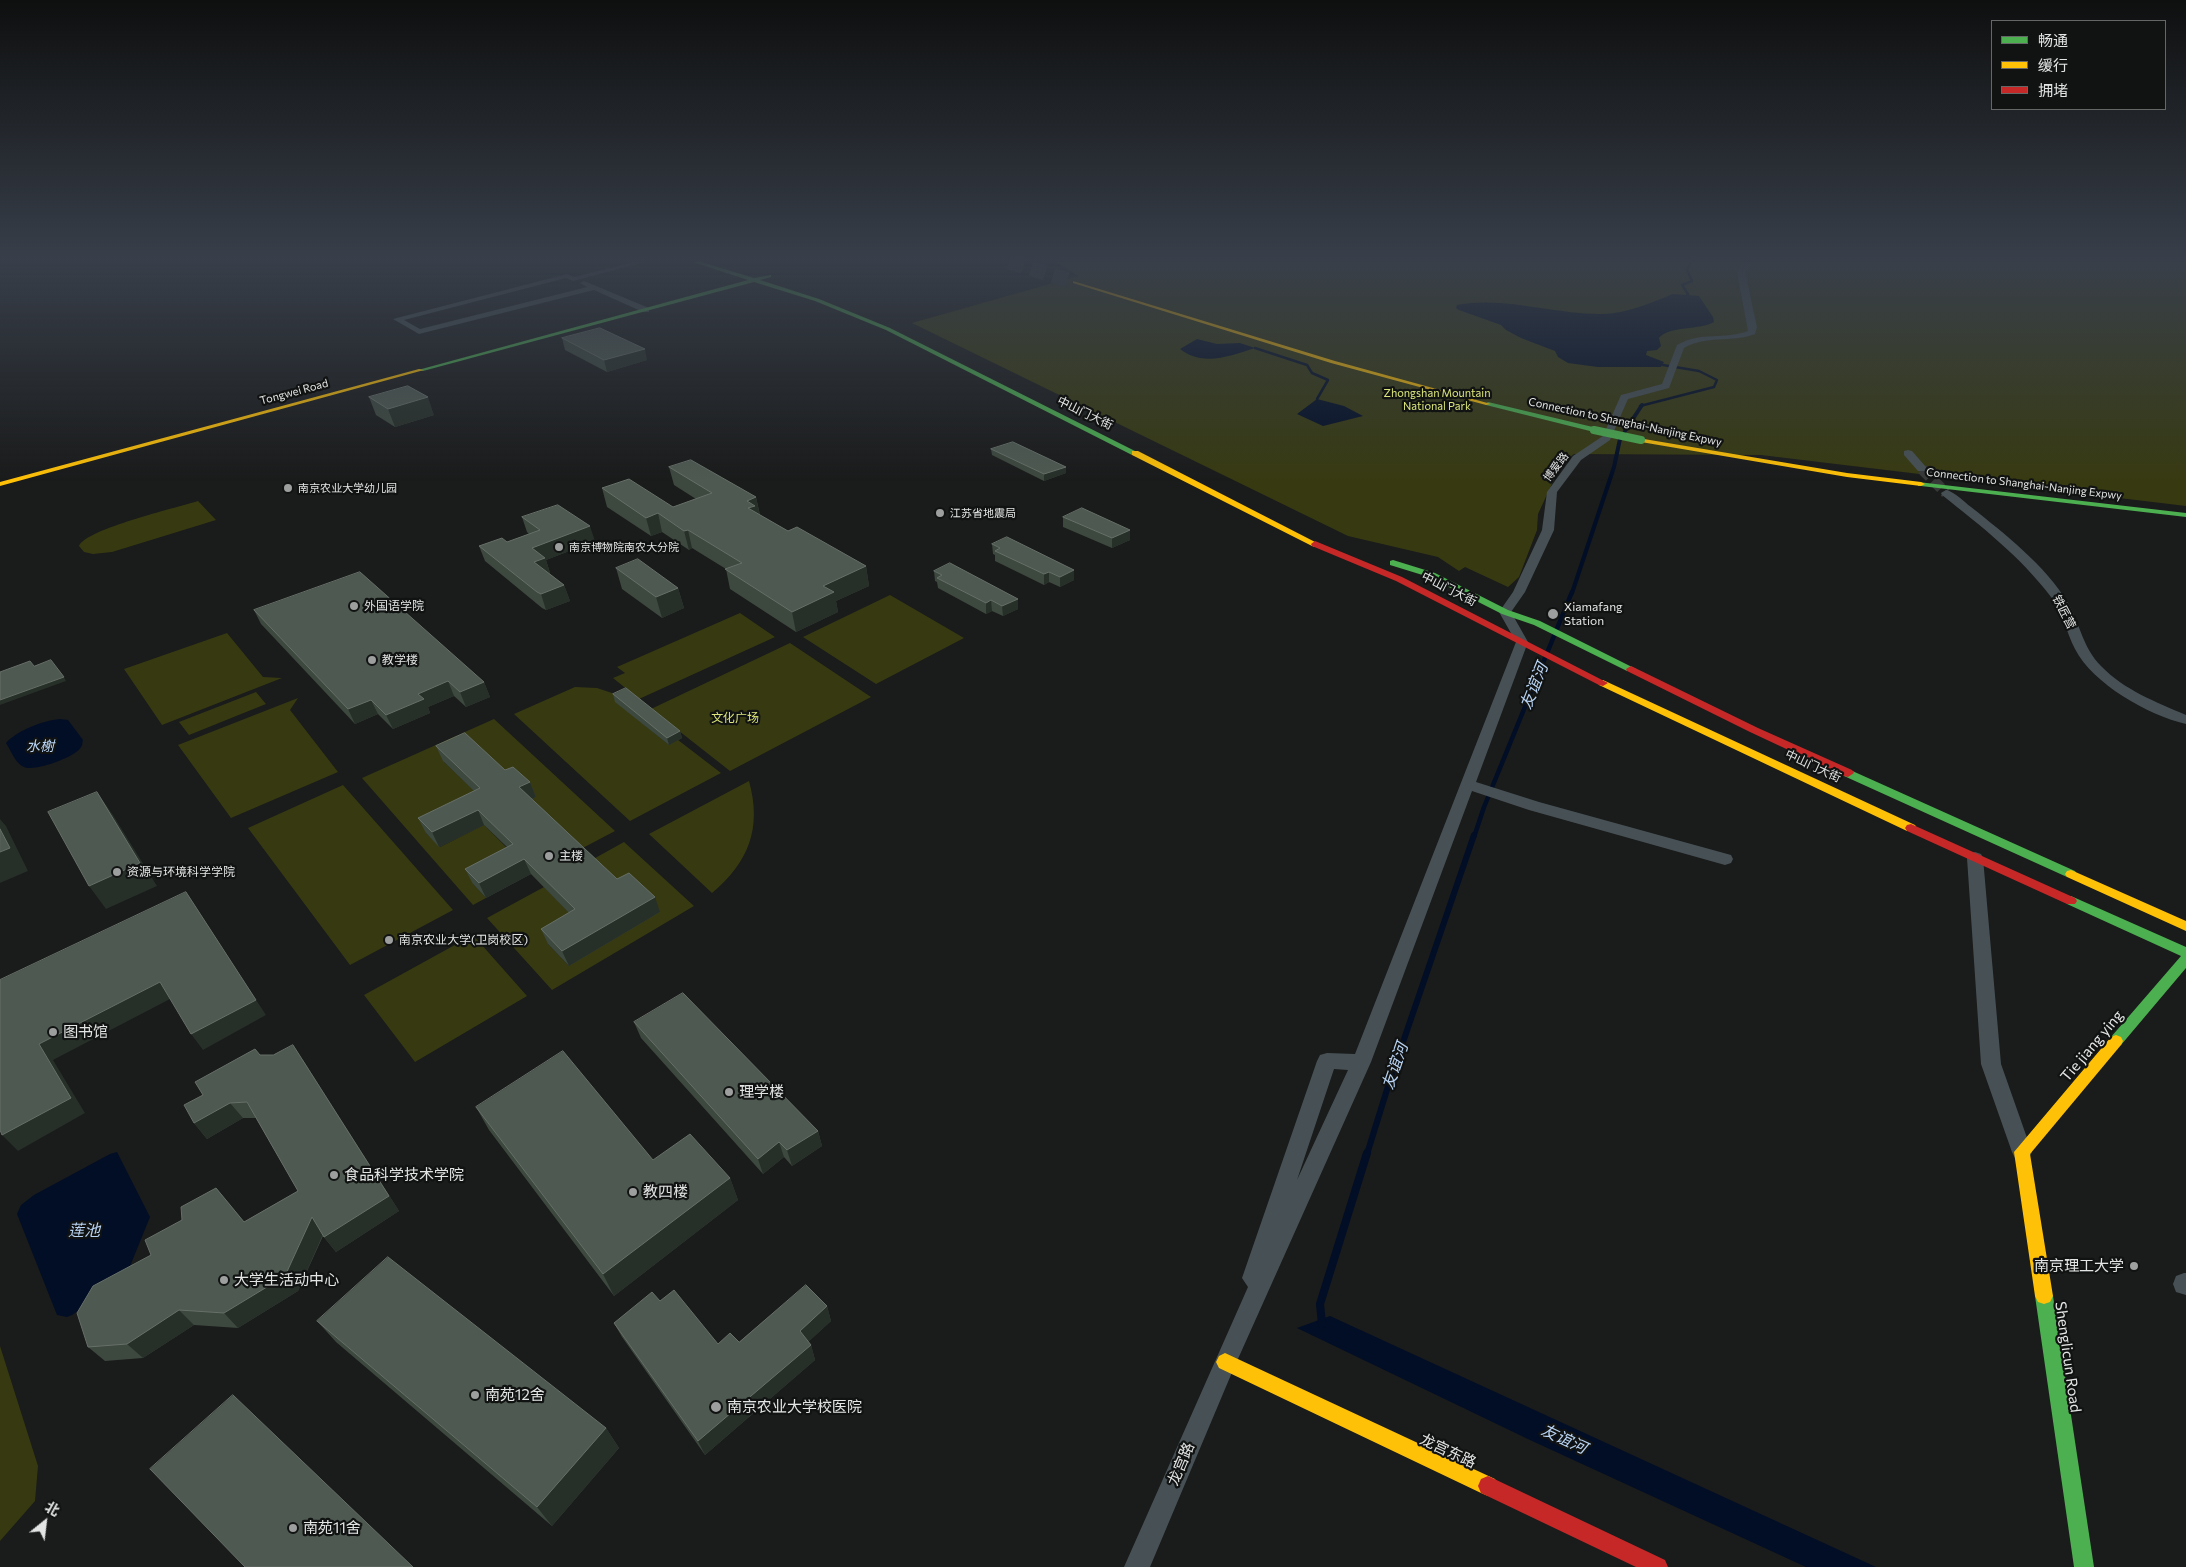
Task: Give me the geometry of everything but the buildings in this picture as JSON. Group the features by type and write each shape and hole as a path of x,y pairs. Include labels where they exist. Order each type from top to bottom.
{"main road":[{"name":"Tongwei Road","path":"0,484 388,380 547,335"},
{"name":"中山门大街","path":"900,335 1318,545 1399,579 1571,668 1975,858 2186,953"},
{"name":"中山门大街","path":"917,335 1331,543 1432,575 1505,612 1537,623 1754,730 2186,926"},
{"name":"Connection to Shanghai-Nanjing Expwy","path":"1253,335 1378,375 1503,409 1642,437 1847,475 2186,515"},
{"name":"Connection to Shanghai-Nanjing Expwy","path":"1642,437 1835,466 2186,507"},
{"name":"Tie jiang ying","path":"2022,1152 2186,959"},
{"name":"Shenglicun Road","path":"2022,1152 2084,1567"},
{"name":"龙宫东路","path":"1224,1362 1658,1567"}],"street":[{"name":"博爱路","path":"1505,612 1520,592 1548,530 1552,492 1577,458 1607,438 1624,397 1666,386 1680,347 1690,341 1718,336 1741,335"},
{"path":"1908,453 1922,470"},
{"name":"铁匠营","path":"1946,492 2031,564 2059,598 2086,658 2114,685 2186,720"},
{"path":"1224,1362 1361,1062 1473,786 1522,642 1505,612"},
{"path":"1473,786 1534,806 1725,858"},
{"path":"1975,858 1991,1064 2022,1152"},
{"path":"1224,1362 1327,1061 1361,1062"},
{"name":"龙宫路","path":"1137,1567 1224,1362"}],"green space":[{"name":"Zhongshan Mountain National Park","path":"937,335 2186,335 2186,506 1761,455 1574,454 1566,460 1557,473 1538,514 1537,530 1519,577 1508,587 1465,567 1459,571 1438,557 1348,536"},
{"path":"198,501 216,520 112,552 93,554 84,552 79,546 85,539 114,526"},
{"path":"890,595 964,638 876,684 803,637"},
{"path":"740,613 775,637 639,699 613,678 625,673 617,667"},
{"path":"227,633 263,677 282,678 162,725 124,669"},
{"name":"文化广场","path":"790,643 871,697 730,771 651,709"},
{"path":"575,687 597,688 624,697 616,702 669,745 678,740 721,773 630,821 514,714"},
{"path":"256,692 266,704 189,735 179,722"},
{"path":"298,698 290,710 338,772 231,818 178,745"},
{"path":"494,719 615,831 577,851 443,761 487,803 426,833 440,847 484,825 519,860 473,884 486,898 473,905 362,778"},
{"path":"749,781 754,814 753,829 749,843 735,869 712,893 649,834"},
{"path":"343,785 453,910 350,965 248,828"},
{"path":"624,842 694,906 552,990 487,918 544,887 581,925 548,944 569,966 623,894 588,862"},
{"path":"473,935 527,996 415,1062 364,995"},
{"path":"0,1346 38,1466 35,1501 0,1541"}],"water":[{"path":"1516,335 1662,335 1659,338 1661,346 1657,350 1647,351 1646,355 1664,362 1661,367 1598,367 1568,363 1558,357 1555,351"},
{"path":"1197,339 1217,344 1240,343 1255,348 1226,357 1207,359 1198,358 1180,349"},
{"path":"1317,399 1344,406 1363,416 1323,426 1297,414"},
{"name":"水榭","path":"60,719 68,720 83,740 78,751 45,766 29,768 21,765 6,743 17,734 31,727"},
{"name":"莲池","path":"117,1152 150,1217 124,1281 72,1315 67,1317 57,1315 17,1214 21,1205 34,1195"},
{"path":"1330,1316 1876,1567 1806,1567 1530,1440 1297,1328"}],"waterway":[{"path":"1255,348 1307,365 1312,373 1328,380 1317,399"},
{"name":"友谊河","path":"1642,406 1714,387 1717,380 1699,371 1663,365"},
{"name":"友谊河","path":"1625,431 1642,406"},
{"name":"友谊河","path":"1572,593 1614,467 1620,439"},
{"name":"友谊河","path":"1474,837 1484,807 1572,592"},
{"name":"友谊河","path":"1367,1154 1390,1080 1474,835"},
{"name":"友谊河","path":"1322,1324 1320,1304 1367,1153"}],"tunnel":[{"path":"1922,469 1946,493"}],"traffic: fast":[{"path":"421,370 550,335"},
{"path":"900,335 1135,453"},
{"path":"1488,404 1594,430"},
{"path":"1594,430 1641,440"},
{"path":"1921,484 2186,515"},
{"path":"1393,563 1432,575 1505,612 1537,623 1631,669"},
{"path":"1848,773 2071,874"},
{"path":"2071,901 2186,953"},
{"path":"2116,1041 2186,959"},
{"path":"2044,1296 2084,1567"}],"traffic: slow":[{"path":"1246,335 1333,362 1488,404"},
{"path":"0,484 421,370"},
{"path":"1641,440 1847,475 1921,484"},
{"path":"1135,453 1315,544"},
{"path":"1603,683 1911,828"},
{"path":"2071,874 2186,926"},
{"path":"2044,1296 2022,1152 2116,1041"},
{"path":"1225,1362 1488,1486"}],"traffic: jam":[{"path":"1315,544 1399,579 1603,683"},
{"path":"1631,669 1754,730 1848,773"},
{"path":"1911,828 2071,901"},
{"path":"1488,1486 1658,1567"}],"place":[{"name":"南京农业大学幼儿园","path":"288,488"},
{"name":"江苏省地震局","path":"940,513"},
{"name":"南京博物院南农大分院","path":"559,547"},
{"name":"外国语学院","path":"354,606"},
{"name":"Xiamafang Station","path":"1553,614"},
{"name":"教学楼","path":"372,660"},
{"name":"主楼","path":"549,856"},
{"name":"资源与环境科学学院","path":"117,872"},
{"name":"南京农业大学(卫岗校区)","path":"389,940"},
{"name":"图书馆","path":"53,1032"},
{"name":"理学楼","path":"729,1092"},
{"name":"食品科学技术学院","path":"334,1175"},
{"name":"教四楼","path":"633,1192"},
{"name":"南京理工大学","path":"2134,1266"},
{"name":"大学生活动中心","path":"224,1280"},
{"name":"南苑12舍","path":"475,1395"},
{"name":"南京农业大学校医院","path":"716,1407"},
{"name":"南苑11舍","path":"293,1528"}]}
